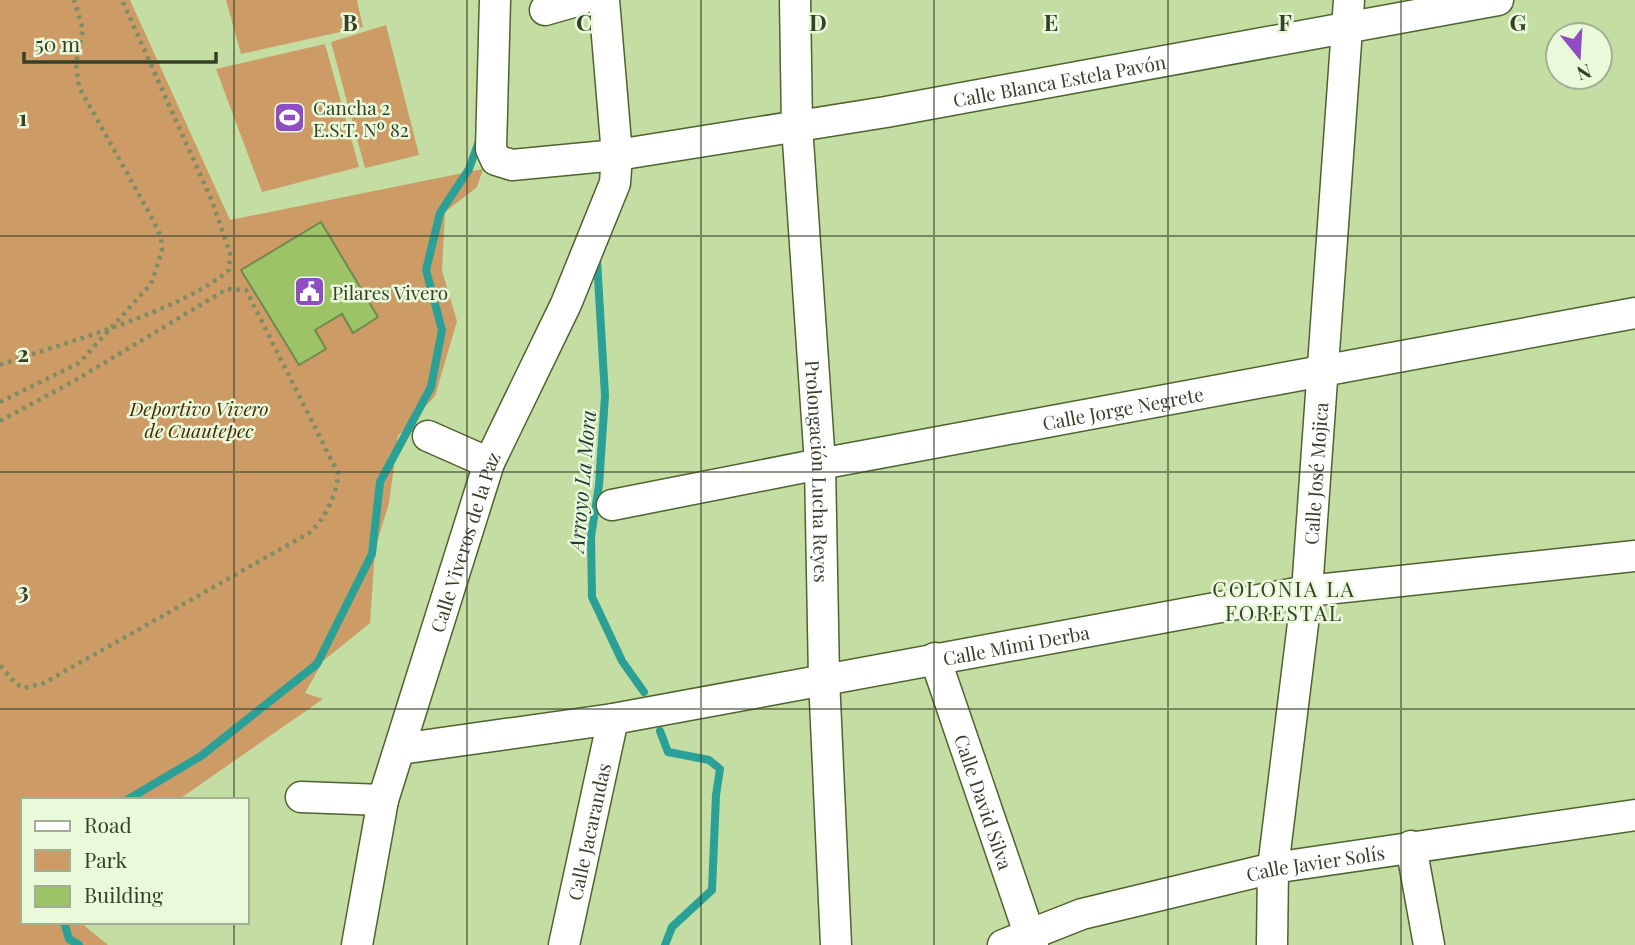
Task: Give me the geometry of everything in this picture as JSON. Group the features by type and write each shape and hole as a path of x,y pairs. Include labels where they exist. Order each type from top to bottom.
{"street":[{"name":"Calle Blanca Estela Pavón","path":"495,0 491,149 496,160 512,165 617,155 797,126 1348,14 1499,0"},
{"path":"545,10 580,0"},
{"name":"Calle Viveros de la Paz","path":"357,945 383,800 489,463 566,304 615,183 617,155 604,0"},
{"name":"Prolongación Lucha Reyes","path":"795,0 797,126 820,464 824,678 836,945"},
{"name":"Calle José Mojica","path":"1272,945 1273,868 1307,591 1348,14"},
{"name":"Calle Jorge Negrete","path":"612,505 1635,313"},
{"path":"428,436 489,463"},
{"name":"Calle Mimi Derba","path":"400,749 613,719 1307,591 1635,556"},
{"name":"Calle David Silva","path":"935,658 1022,942"},
{"name":"Calle Jacarandas","path":"564,945 613,719"},
{"path":"301,797 383,800"},
{"name":"Calle Javier Solís","path":"1022,942 1082,914 1273,868 1635,815"},
{"path":"1411,846 1429,945"}],"path":[{"path":"0,402 69,369 116,325 150,284 162,251 161,237 79,87 76,63 83,29 74,0"},
{"path":"0,365 116,325 209,286 229,270 230,253 212,201 122,0"},
{"path":"0,421 227,289 246,290 338,473 338,484 318,526 309,533 34,688 24,688 16,684 0,665"},
{"path":"69,369 74,380"}],"green space":[{"name":"Deportivo Vivero de Cuautepec","path":"0,0 130,0 230,220 483,169 477,187 445,212 442,271 457,321 435,396 398,436 389,503 375,549 370,623 323,661 305,693 323,699 181,798 21,798 21,924 82,924 108,945 0,945"},
{"path":"226,0 357,0 363,27 241,54"},
{"path":"386,25 419,155 365,168 331,42"},
{"name":"Cancha 2 E.S.T. Nº 82","path":"325,44 359,167 262,192 216,69"}],"building":[{"name":"Pilares Vivero","path":"321,222 378,317 353,333 342,314 315,330 326,349 299,365 241,270"}],"waterway":[{"path":"130,798 201,756 317,664 372,554 380,482 431,387 442,330 426,270 440,213 469,169 479,141"},
{"name":"Arroyo La Mora","path":"597,260 605,396 599,485 591,537 592,597 622,661 644,692"},
{"name":"Arroyo La Mora","path":"660,731 668,752 709,760 720,769 716,795 712,890 672,927 665,945"},
{"path":"65,924 69,939 79,945"}],"place":[{"name":"Cancha 2 E.S.T. Nº 82","path":"290,118"},
{"name":"Pilares Vivero","path":"309,292"}],"district":[{"name":"COLONIA LA FORESTAL","path":"1284,600"}]}
